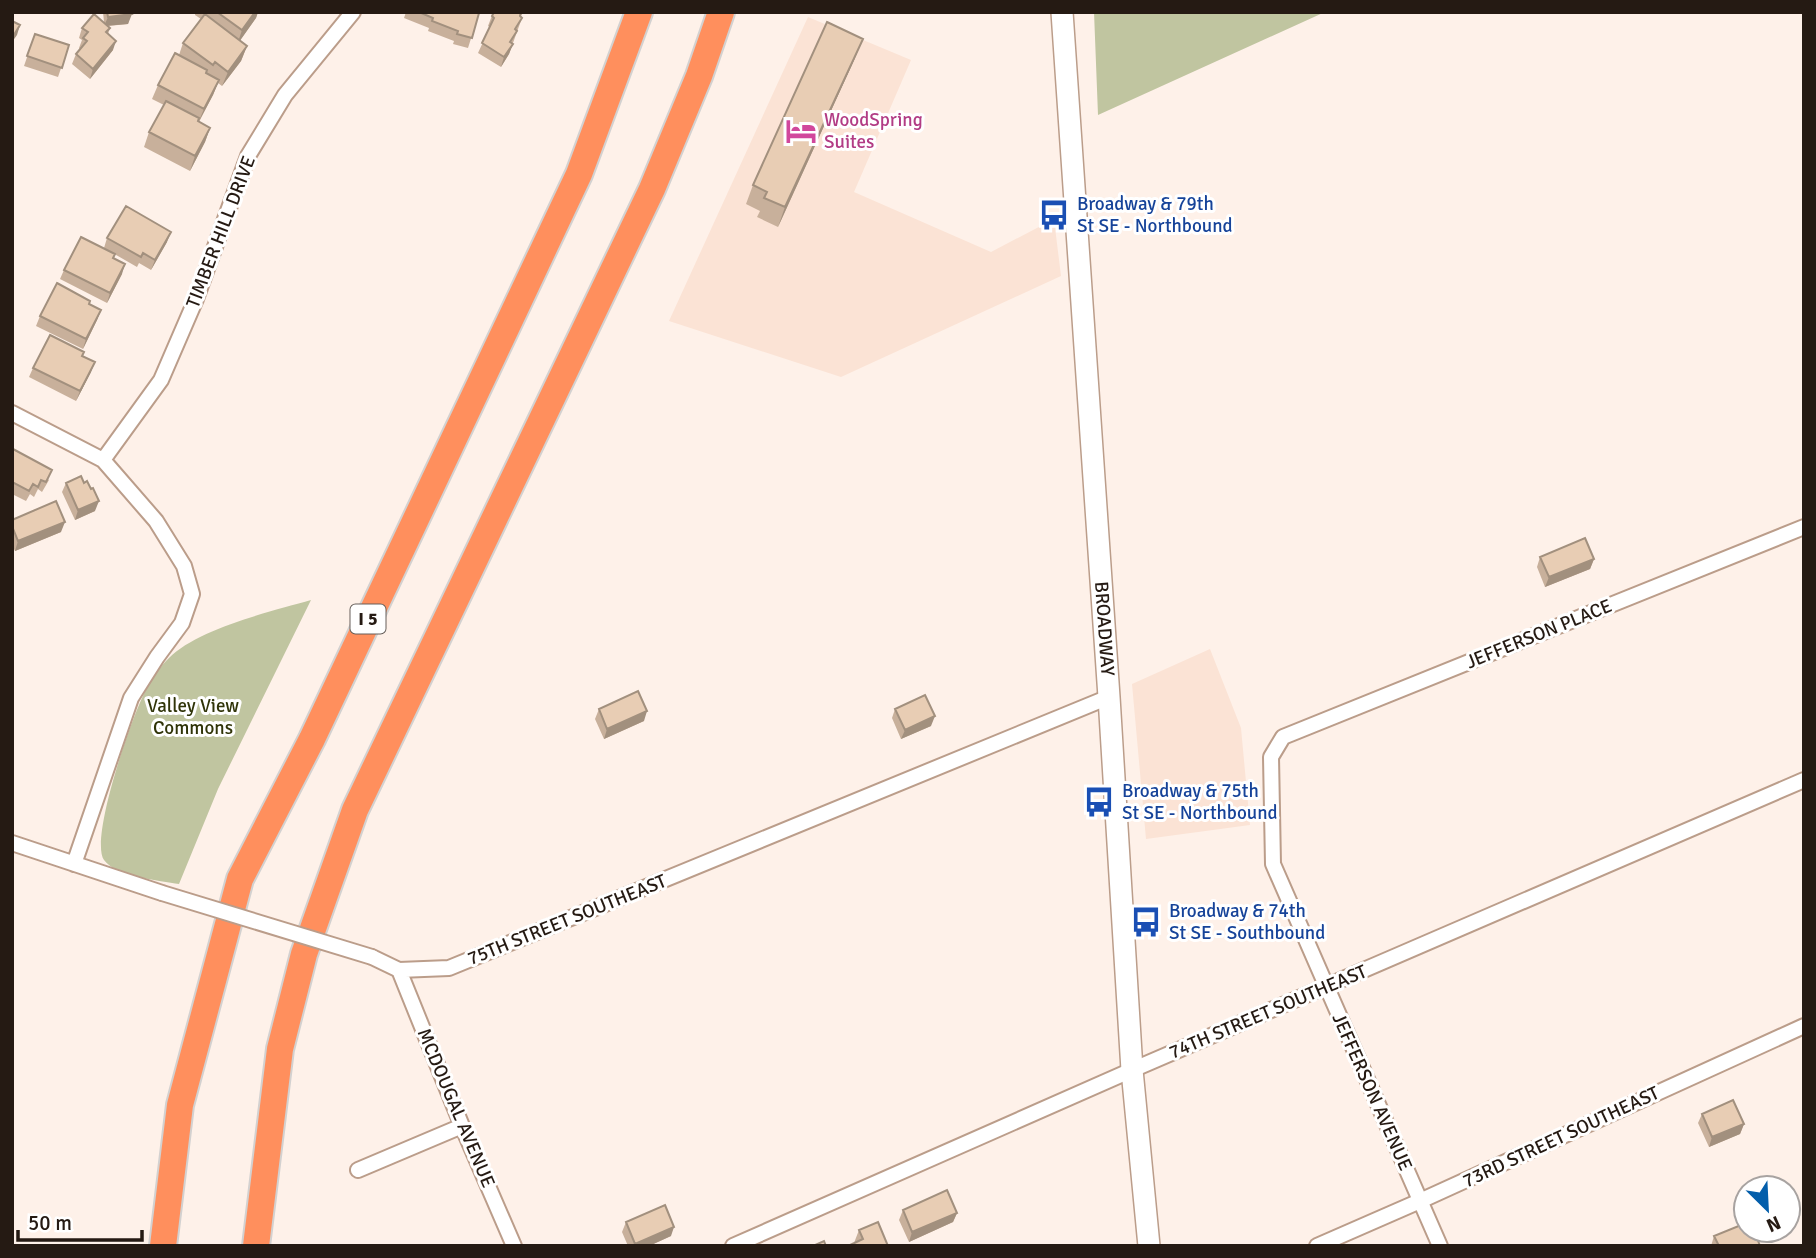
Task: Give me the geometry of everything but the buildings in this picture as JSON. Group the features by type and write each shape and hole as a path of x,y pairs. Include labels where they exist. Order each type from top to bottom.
{"highway":[{"name":"I 5","path":"163,1246 180,1105 240,879 312,739 579,174 639,12"},
{"path":"256,1246 280,1049 304,954 355,810 652,189 699,76 721,12"}],"street":[{"name":"TIMBER HILL DRIVE","path":"103,460 161,380 196,299 248,156 285,95 352,12"},
{"name":"BROADWAY","path":"1062,12 1132,1070 1149,1246"},
{"path":"12,413 103,460 156,521 184,566 192,594 182,622 131,698 74,864"},
{"name":"JEFFERSON PLACE","path":"1283,737 1800,529"},
{"name":"75TH STREET SOUTHEAST","path":"12,843 162,893 372,957 399,970 449,968 1109,697"},
{"name":"JEFFERSON AVENUE","path":"1283,737 1271,757 1273,864 1440,1246"},
{"name":"74TH STREET SOUTHEAST","path":"733,1246 1132,1070 1804,780"},
{"name":"MCDOUGAL AVENUE","path":"399,970 514,1246"},
{"name":"73RD STREET SOUTHEAST","path":"1317,1246 1804,1026"},
{"path":"358,1171 462,1126"}],"shaded area":[{"path":"808,17 911,60 854,192 991,252 1054,219 1061,276 841,377 669,321"},
{"path":"1210,649 1241,728 1250,825 1146,839 1132,684"}],"green space":[{"path":"1094,12 1325,12 1098,115"},
{"name":"Valley View Commons","path":"311,600 218,789 179,884 138,877 110,866 104,860 101,848 107,803 132,722 147,688 160,668 169,658 198,638 256,616"}],"place":[{"name":"WoodSpring Suites","path":"801,131"},
{"name":"Broadway & 79th St SE - Northbound","path":"1054,215"},
{"name":"Broadway & 75th St SE - Northbound","path":"1099,802"},
{"name":"Broadway & 74th St SE - Southbound","path":"1146,922"}]}
